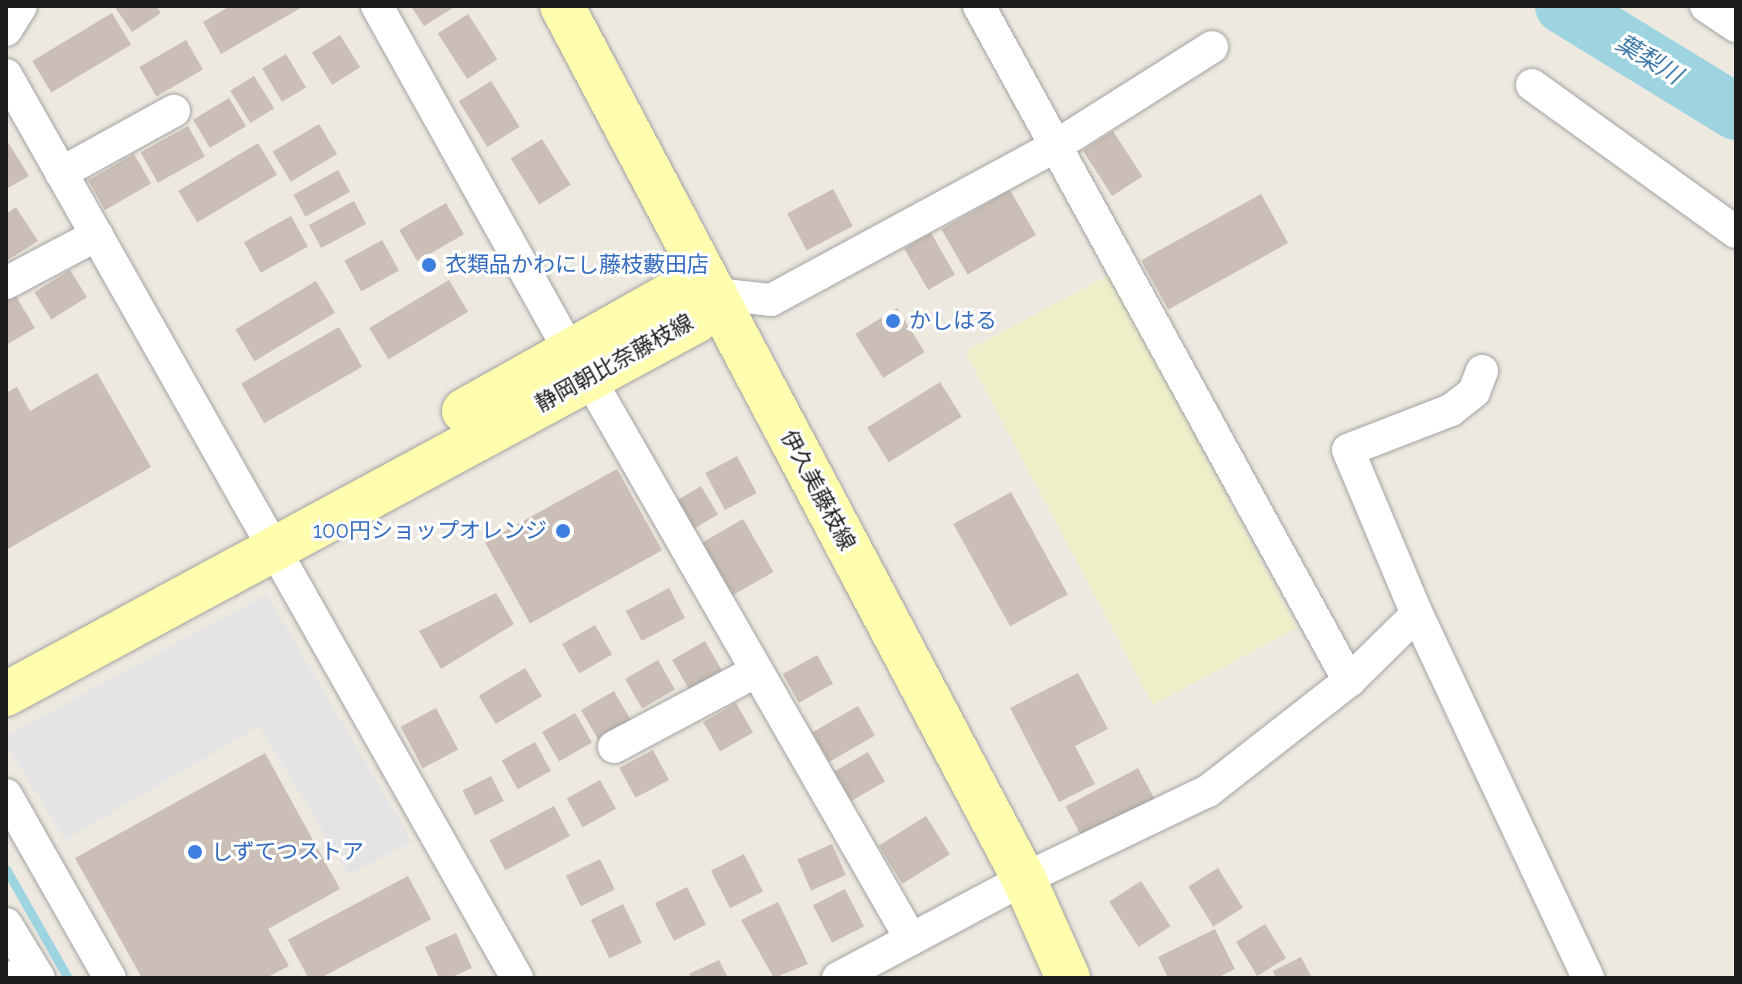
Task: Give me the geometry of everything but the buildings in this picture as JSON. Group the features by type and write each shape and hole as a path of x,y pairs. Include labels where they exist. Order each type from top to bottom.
{"main road":[{"name":"伊久美藤枝線","path":"562,6 1024,879 1068,978"},
{"name":"静岡朝比奈藤枝線","path":"6,671 268,537 579,365 696,321 715,294"},
{"name":"静岡朝比奈藤枝線","path":"6,694 268,537"}],"street":[{"path":"6,30 21,6"},
{"path":"377,6 579,365 911,939"},
{"path":"979,6 1349,681"},
{"path":"1706,6 1736,26"},
{"path":"715,294 771,300 1054,147 1212,47"},
{"path":"6,75 517,978"},
{"path":"1532,85 1736,232"},
{"path":"61,173 174,111"},
{"path":"6,283 97,235"},
{"path":"1482,371 1474,392 1451,410 1348,450 1417,614 1588,978"},
{"path":"838,978 1024,879 1208,791 1349,681 1417,614"},
{"path":"614,747 757,671"},
{"path":"6,795 110,978"},
{"path":"6,924 39,978"}],"green space":[{"path":"1109,275 1297,628 1153,705 965,352"}],"shaded area":[{"path":"267,594 412,842 349,874 259,726 65,840 6,744 6,736"}],"waterway":[{"name":"葉梨川","path":"1563,6 1736,112"},
{"path":"6,869 68,978"}],"place":[{"name":"衣類品かわにし藤枝藪田店","path":"429,265"},
{"name":"かしはる","path":"893,321"},
{"name":"100円ショップオレンジ","path":"563,531"},
{"name":"しずてつストア","path":"195,852"}]}
